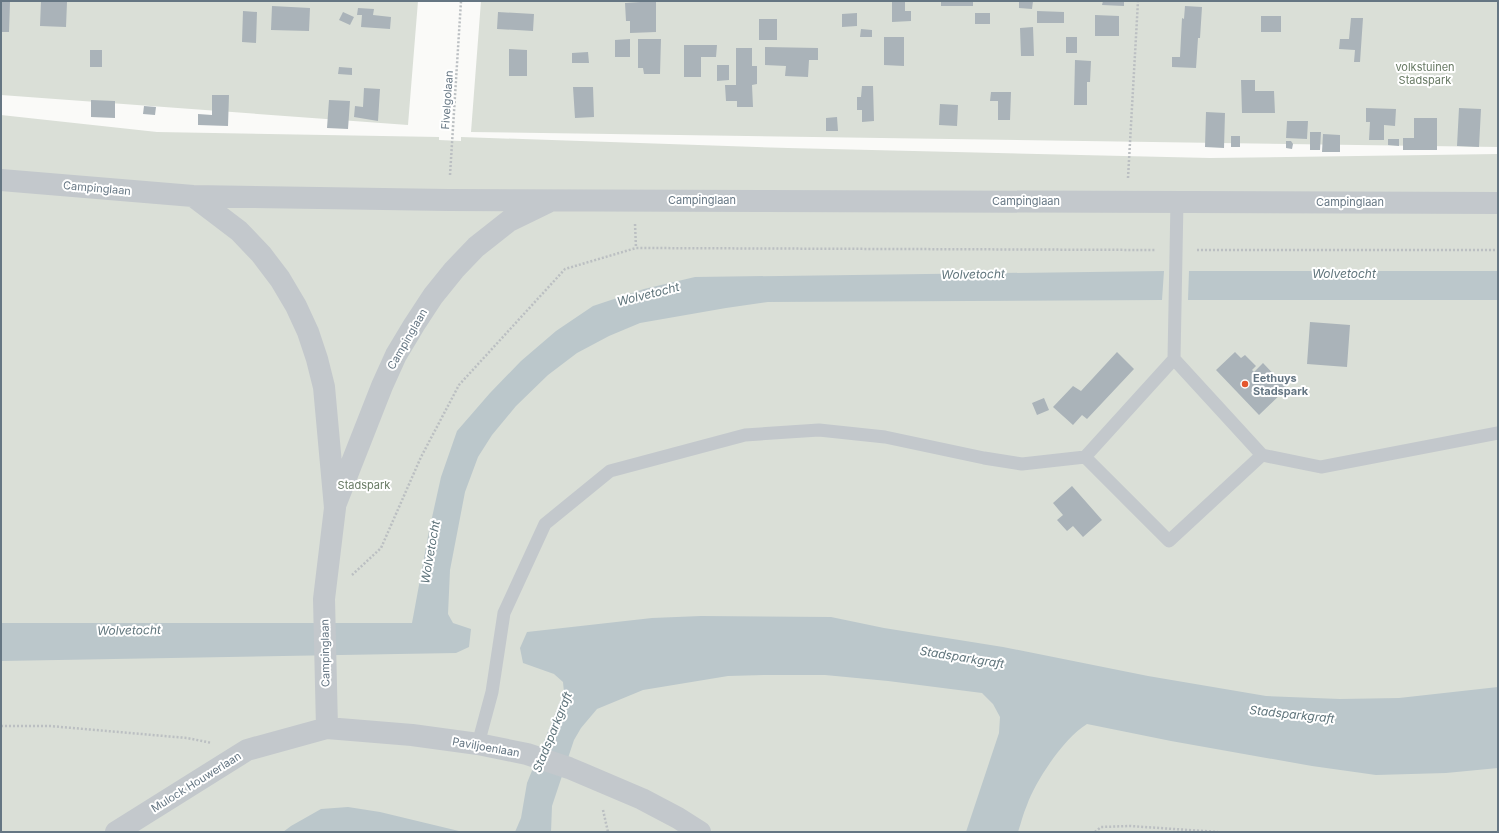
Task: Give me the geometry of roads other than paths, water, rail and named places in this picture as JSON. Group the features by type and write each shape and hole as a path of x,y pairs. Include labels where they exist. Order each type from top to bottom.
{"street":[{"name":"Campinglaan","path":"1,180 193,196 448,200 1498,202"},
{"name":"Campinglaan","path":"193,196 239,231 261,254 280,279 296,306 308,332 324,387 335,508 324,605 327,728"},
{"name":"Campinglaan","path":"335,508 382,386 414,324 433,296 472,251 509,221 555,200"},
{"name":"Paviljoenlaan","path":"327,728 412,735 478,744 527,754 570,768 642,799 678,818 700,832"},
{"name":"Mulock Houwerlaan","path":"116,832 247,750 327,728"}],"lane":[{"path":"478,744 492,692 504,613 545,524 610,471 745,435 818,430 885,437 984,458 1022,464 1085,457 1174,359 1176,201"},
{"path":"1174,359 1262,455 1321,467 1498,434"},
{"path":"1085,457 1169,541 1262,455"}],"water":[{"name":"Wolvetocht","path":"1164,271 1162,300 768,302 640,323 609,336 577,353 548,375 516,406 492,435 478,457 465,492 450,570 448,614 453,623 471,629 469,647 456,653 1,661 1,623 412,623 429,531 441,477 457,431 490,393 521,361 556,331 593,306 644,289 695,277"},
{"name":"Wolvetocht","path":"1189,271 1498,271 1498,300 1188,300"},
{"name":"Stadsparkgraft","path":"701,616 831,617 884,628 1003,647 1148,676 1266,696 1340,699 1399,698 1498,687 1498,768 1446,773 1376,775 1312,766 1171,741 1087,724 1078,730 1060,749 1044,772 1031,795 1018,832 966,832 999,733 1000,717 993,704 982,693 888,681 825,675 728,676 643,690 597,709 581,728 574,740 552,806 551,832 515,832 521,818 527,783 564,692 563,682 554,674 523,663 520,648 527,632 652,618"},
{"path":"348,807 380,812 463,832 283,832 321,809"}],"place":[{"name":"Eethuys Stadspark","path":"1245,384"}],"park label":[{"name":"volkstuinen Stadspark","path":"1425,73"},
{"name":"Stadspark","path":"364,485"}]}
